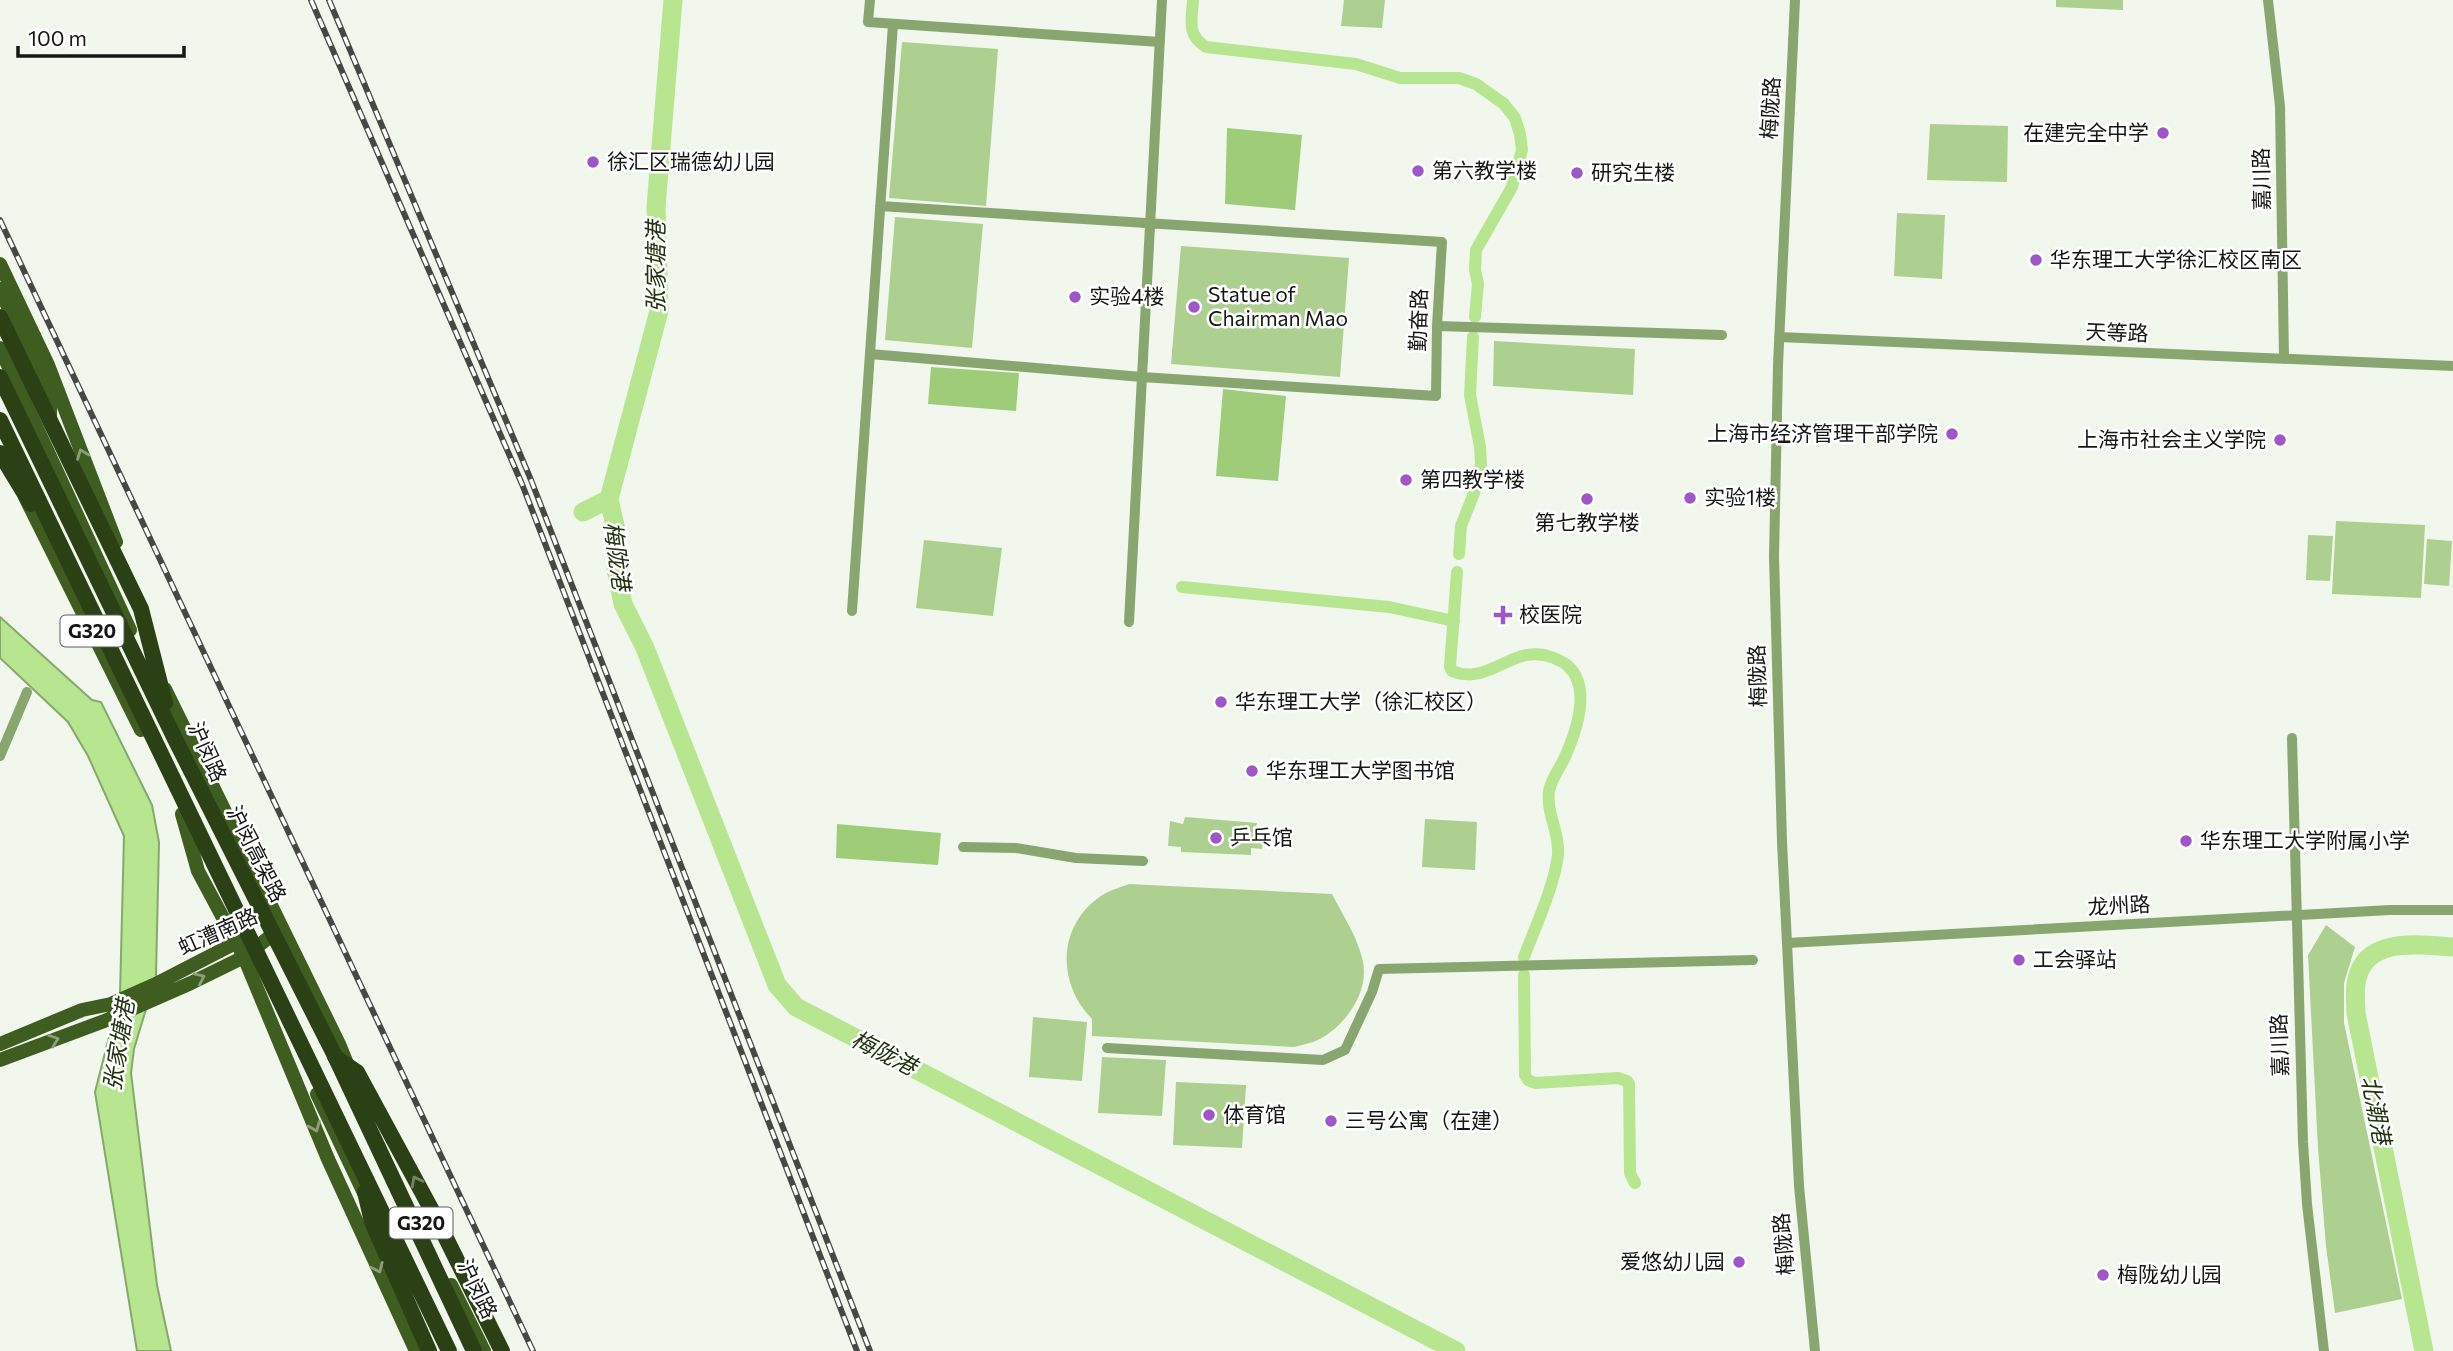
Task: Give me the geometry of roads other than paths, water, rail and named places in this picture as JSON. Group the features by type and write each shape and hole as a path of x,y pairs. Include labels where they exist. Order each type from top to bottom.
{"highway":[{"path":"0,317 141,609 175,739"},
{"name":"沪闵高架路","path":"0,377 175,739 335,1056 474,1351"},
{"name":"沪闵高架路","path":"0,420 449,1351"},
{"path":"0,453 61,546"},
{"path":"335,1056 357,1072 436,1218 502,1351"},
{"path":"359,1166 372,1222 429,1351"}],"main road":[{"path":"0,264 48,365 141,609"},
{"name":"沪闵路","path":"0,289 50,402 51,456"},
{"name":"沪闵路","path":"0,348 121,608 137,650 267,935 328,1050 359,1095"},
{"name":"G320","path":"0,446 183,814 198,871 241,940 442,1351"},
{"name":"沪闵路","path":"121,608 148,653 339,1044 359,1095 484,1351"},
{"name":"虹漕南路","path":"0,1059 107,1020 241,940 267,935 281,928"},
{"name":"虹漕南路","path":"0,1044 82,1010 156,991 248,955 267,935"},
{"name":"G320","path":"248,955 280,1041 350,1206 416,1351"},
{"name":"G320","path":"280,1041 323,1107"},
{"path":"341,1147 350,1206"}],"street":[{"path":"870,0 868,22 1160,42"},
{"path":"1129,621 1163,0"},
{"name":"梅陇路","path":"1795,0 1779,337 1774,557 1782,842 1799,1186 1815,1351"},
{"name":"嘉川路","path":"2268,0 2280,106 2284,359"},
{"path":"852,611 893,24"},
{"name":"勤奋路","path":"870,354 1142,377 1436,396 1442,242 880,206"},
{"path":"1437,326 1722,335"},
{"name":"天等路","path":"1779,337 2453,366"},
{"path":"0,756 27,692"},
{"name":"嘉川路","path":"2292,737 2300,1079 2306,1204 2324,1351"},
{"path":"963,847 1016,849 1076,859 1143,861"},
{"name":"龙州路","path":"1787,943 2390,910 2453,910"},
{"path":"1107,1048 1323,1060 1345,1050 1373,992 1379,970 1752,960"}],"water":[{"path":"0,617 92,700 101,702 152,805 159,842 156,976 134,1049 131,1073 157,1285 171,1351 137,1351 95,1092 120,994 124,836 88,756 68,722 0,658"}],"waterway":[{"name":"张家塘港","path":"583,512 609,499 659,311 656,207 673,0"},
{"path":"1193,0 1193,32 1206,47 1356,64 1400,78 1459,78 1476,84 1504,104 1515,118 1522,150 1512,187 1476,250 1475,270 1478,284 1475,317"},
{"path":"1459,554 1461,526 1481,465 1470,395 1473,337"},
{"name":"梅陇港","path":"609,499 616,530 616,569 623,604 645,648 777,985 796,1007 1456,1351"},
{"path":"1457,572 1450,667 1452,671 1479,673 1526,655 1539,654 1567,665 1579,686 1580,710 1577,723 1549,791 1549,807 1558,847 1556,867 1524,957"},
{"path":"1182,587 1389,607 1454,621"},
{"name":"北潮港","path":"2424,1351 2356,1013 2356,987 2362,965 2383,949 2410,945 2453,947"},
{"path":"1524,975 1525,1075 1535,1083 1618,1078 1627,1081 1630,1173 1635,1183"}],"railway":[{"path":"311,0 522,484 857,1351"},
{"path":"329,0 531,480 870,1351"},
{"path":"0,220 533,1351"}],"place":[{"name":"在建完全中学","path":"2163,133"},
{"name":"徐汇区瑞德幼儿园","path":"593,162"},
{"name":"第六教学楼","path":"1418,171"},
{"name":"研究生楼","path":"1577,173"},
{"name":"华东理工大学徐汇校区南区","path":"2036,260"},
{"name":"实验4楼","path":"1075,297"},
{"name":"Statue of Chairman Mao","path":"1194,307"},
{"name":"上海市经济管理干部学院","path":"1952,434"},
{"name":"上海市社会主义学院","path":"2280,440"},
{"name":"第四教学楼","path":"1406,480"},
{"name":"实验1楼","path":"1690,498"},
{"name":"第七教学楼","path":"1587,499"},
{"name":"校医院","path":"1503,615"},
{"name":"华东理工大学（徐汇校区）","path":"1221,702"},
{"name":"华东理工大学图书馆","path":"1252,771"},
{"name":"乒乓馆","path":"1216,838"},
{"name":"华东理工大学附属小学","path":"2186,841"},
{"name":"工会驿站","path":"2019,960"},
{"name":"体育馆","path":"1209,1115"},
{"name":"三号公寓（在建）","path":"1331,1121"},
{"name":"爱悠幼儿园","path":"1739,1262"},
{"name":"梅陇幼儿园","path":"2103,1275"}]}
